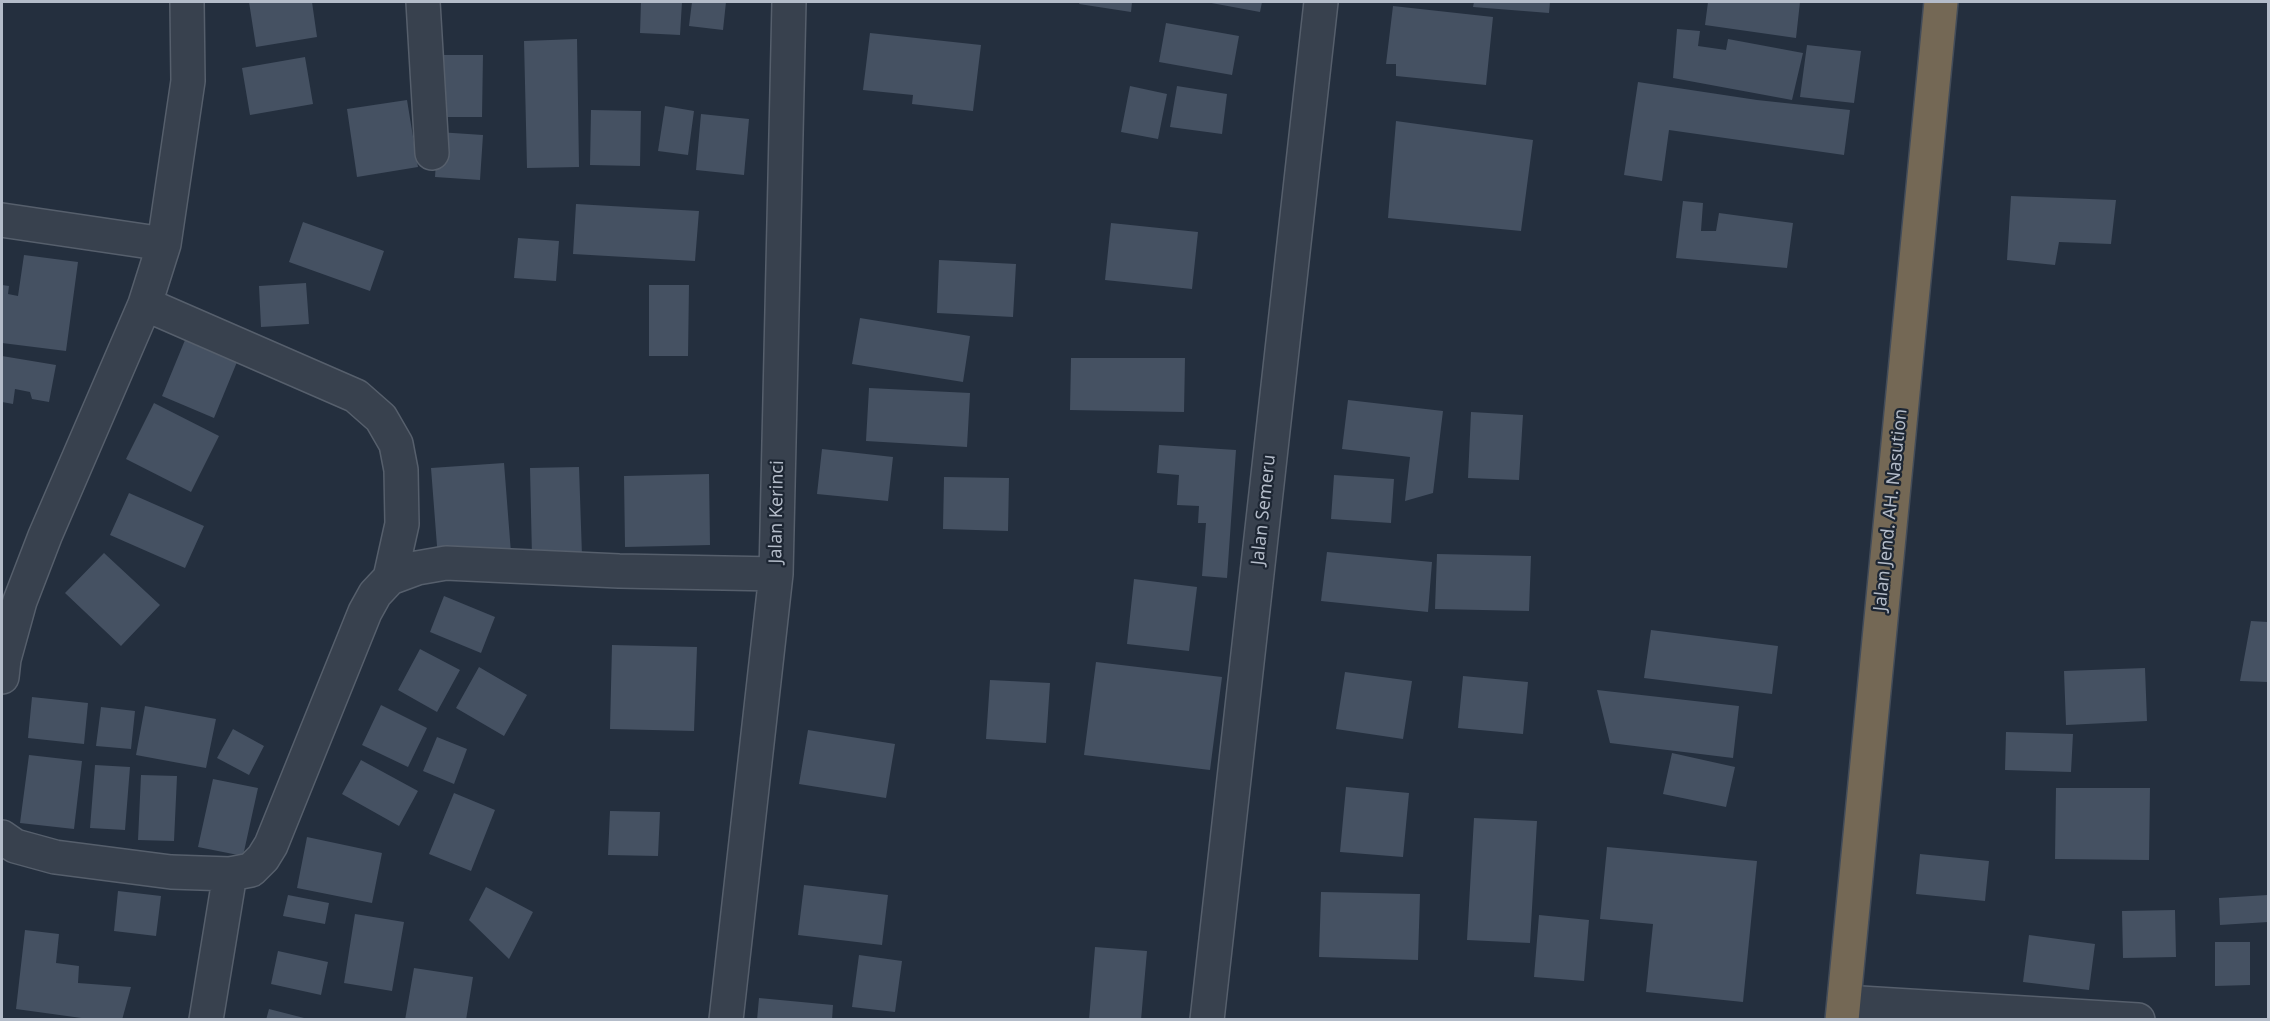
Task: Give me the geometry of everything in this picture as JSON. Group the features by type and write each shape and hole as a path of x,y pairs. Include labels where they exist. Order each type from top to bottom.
{"highway":[{"name":"Jalan Jend. AH. Nasution","path":"1843,1011 1941,2"}],"street":[{"path":"2,665 21,602 45,536 145,304 164,244 188,81 187,2"},
{"path":"423,2 432,153"},
{"name":"Jalan Kerinci","path":"726,1020 776,574 789,2"},
{"name":"Jalan Semeru","path":"1207,1020 1321,2"},
{"path":"2,220 164,244"},
{"path":"145,304 356,396 381,418 396,444 401,470 402,524 390,578"},
{"path":"2,837 15,846 55,857 171,872 231,874 251,870 263,858 271,845 365,612 375,594 390,578 417,568 446,563 618,571 776,574"},
{"path":"206,1020 231,874"},
{"path":"1843,1011 2138,1020"}],"building":[{"path":"249,2 312,2 317,37 256,47"},
{"path":"641,2 682,2 680,35 640,33"},
{"path":"692,2 726,2 723,30 689,26"},
{"path":"1080,2 1132,2 1131,12 1079,4"},
{"path":"1206,2 1262,2 1260,12"},
{"path":"1474,2 1550,2 1549,13 1473,7"},
{"path":"1708,2 1800,2 1796,38 1705,25"},
{"path":"1393,6 1493,17 1486,85 1396,76 1396,64 1386,64"},
{"path":"1166,23 1239,36 1232,75 1159,62"},
{"path":"1677,29 1700,31 1698,46 1726,50 1728,39 1803,53 1792,100 1673,78"},
{"path":"870,33 981,45 973,111 912,104 913,95 863,90"},
{"path":"577,39 579,167 527,168 524,41"},
{"path":"1807,45 1861,51 1854,103 1800,97"},
{"path":"435,55 483,55 482,117 434,117"},
{"path":"305,57 313,104 250,115 242,68"},
{"path":"1638,82 1757,100 1850,110 1844,155 1669,130 1662,181 1624,175"},
{"path":"1130,86 1167,94 1158,139 1121,132"},
{"path":"1177,86 1227,94 1222,134 1170,127"},
{"path":"407,100 418,167 357,177 347,109"},
{"path":"665,106 694,111 688,155 658,151"},
{"path":"591,110 641,111 640,166 590,165"},
{"path":"701,114 749,119 744,175 696,170"},
{"path":"1396,121 1533,140 1521,231 1388,218"},
{"path":"438,132 483,135 480,180 435,177"},
{"path":"2011,196 2116,200 2111,244 2059,242 2055,265 2007,260"},
{"path":"1683,201 1703,203 1701,231 1716,231 1719,213 1793,223 1787,268 1676,258"},
{"path":"576,204 699,211 695,261 573,254"},
{"path":"303,222 384,251 370,291 289,262"},
{"path":"1111,223 1198,232 1192,289 1105,280"},
{"path":"518,238 559,241 556,281 514,278"},
{"path":"24,255 78,262 66,351 2,343 2,285 9,286 8,294 18,296"},
{"path":"939,260 1016,264 1013,317 937,313"},
{"path":"306,283 309,324 261,327 259,286"},
{"path":"649,285 689,285 688,356 649,356"},
{"path":"860,318 970,336 963,382 852,364"},
{"path":"185,340 237,362 214,418 162,396"},
{"path":"2,356 56,365 49,402 32,399 30,392 15,389 13,404 2,402"},
{"path":"1071,358 1185,358 1184,412 1070,410"},
{"path":"869,388 970,393 967,447 866,441"},
{"path":"1348,400 1443,411 1433,493 1405,501 1410,457 1342,449"},
{"path":"154,403 219,436 191,492 126,459"},
{"path":"1471,412 1523,415 1519,480 1468,478"},
{"path":"1159,445 1236,450 1227,578 1202,576 1206,523 1198,523 1199,506 1177,505 1179,475 1157,473"},
{"path":"822,449 893,457 888,501 817,494"},
{"path":"504,463 511,553 438,559 431,468"},
{"path":"579,467 582,556 532,557 530,468"},
{"path":"709,474 710,545 625,547 624,476"},
{"path":"1334,475 1394,479 1391,523 1331,519"},
{"path":"944,477 1009,478 1008,531 943,529"},
{"path":"129,493 204,526 185,568 110,535"},
{"path":"1327,552 1432,562 1428,612 1321,601"},
{"path":"104,553 160,605 121,646 65,593"},
{"path":"1437,554 1531,556 1529,611 1435,609"},
{"path":"1134,579 1197,587 1189,651 1127,644"},
{"path":"444,596 495,617 481,653 430,632"},
{"path":"2251,621 2268,622 2268,682 2240,681"},
{"path":"1651,630 1778,646 1772,694 1644,678"},
{"path":"612,645 697,647 694,731 610,729"},
{"path":"420,649 460,670 437,712 398,690"},
{"path":"1096,662 1222,677 1210,770 1084,755"},
{"path":"479,667 527,695 504,736 456,708"},
{"path":"2145,668 2147,721 2066,725 2064,671"},
{"path":"1345,672 1412,681 1403,739 1336,729"},
{"path":"1463,676 1528,682 1523,734 1458,728"},
{"path":"990,680 1050,683 1046,743 986,739"},
{"path":"1597,690 1739,706 1733,758 1610,743"},
{"path":"32,697 88,703 84,744 28,738"},
{"path":"381,705 427,728 408,767 362,745"},
{"path":"145,706 216,719 206,768 136,755"},
{"path":"101,707 135,711 131,749 96,746"},
{"path":"233,729 264,746 249,775 217,758"},
{"path":"808,730 895,744 886,798 799,784"},
{"path":"2006,732 2073,734 2071,772 2005,770"},
{"path":"437,737 467,749 454,784 423,771"},
{"path":"1672,753 1735,767 1726,807 1663,794"},
{"path":"29,755 82,761 74,829 20,823"},
{"path":"361,760 418,791 399,826 342,794"},
{"path":"95,765 130,767 125,830 90,828"},
{"path":"141,775 177,776 174,841 138,840"},
{"path":"213,779 258,788 243,856 198,847"},
{"path":"1346,787 1409,793 1403,857 1340,852"},
{"path":"2056,788 2150,788 2149,860 2055,859"},
{"path":"454,793 495,810 471,871 429,854"},
{"path":"610,811 660,812 658,856 608,855"},
{"path":"1474,818 1537,821 1530,943 1467,940"},
{"path":"307,837 382,853 372,903 297,888"},
{"path":"1607,847 1757,861 1743,1002 1646,992 1653,924 1600,919"},
{"path":"1920,854 1989,861 1985,901 1916,894"},
{"path":"804,885 888,895 882,945 798,935"},
{"path":"486,887 533,912 509,959 469,920"},
{"path":"118,891 161,896 156,936 114,931"},
{"path":"1321,892 1420,894 1418,960 1319,957"},
{"path":"288,895 329,903 325,924 283,916"},
{"path":"2268,895 2268,922 2220,925 2219,898"},
{"path":"2175,910 2176,957 2123,958 2122,911"},
{"path":"355,914 404,922 392,991 344,983"},
{"path":"1539,915 1589,920 1584,981 1534,977"},
{"path":"25,930 59,934 56,963 79,966 78,983 131,987 122,1020 96,1020 16,1009"},
{"path":"2029,935 2095,944 2089,990 2023,982"},
{"path":"2215,942 2250,942 2250,985 2215,986"},
{"path":"1095,947 1147,951 1141,1020 1089,1020"},
{"path":"278,951 328,962 321,995 271,984"},
{"path":"859,955 902,961 895,1012 852,1007"},
{"path":"414,968 473,977 466,1020 405,1020"},
{"path":"759,998 833,1005 832,1020 757,1020"},
{"path":"269,1009 308,1019 308,1020 266,1020"}]}
